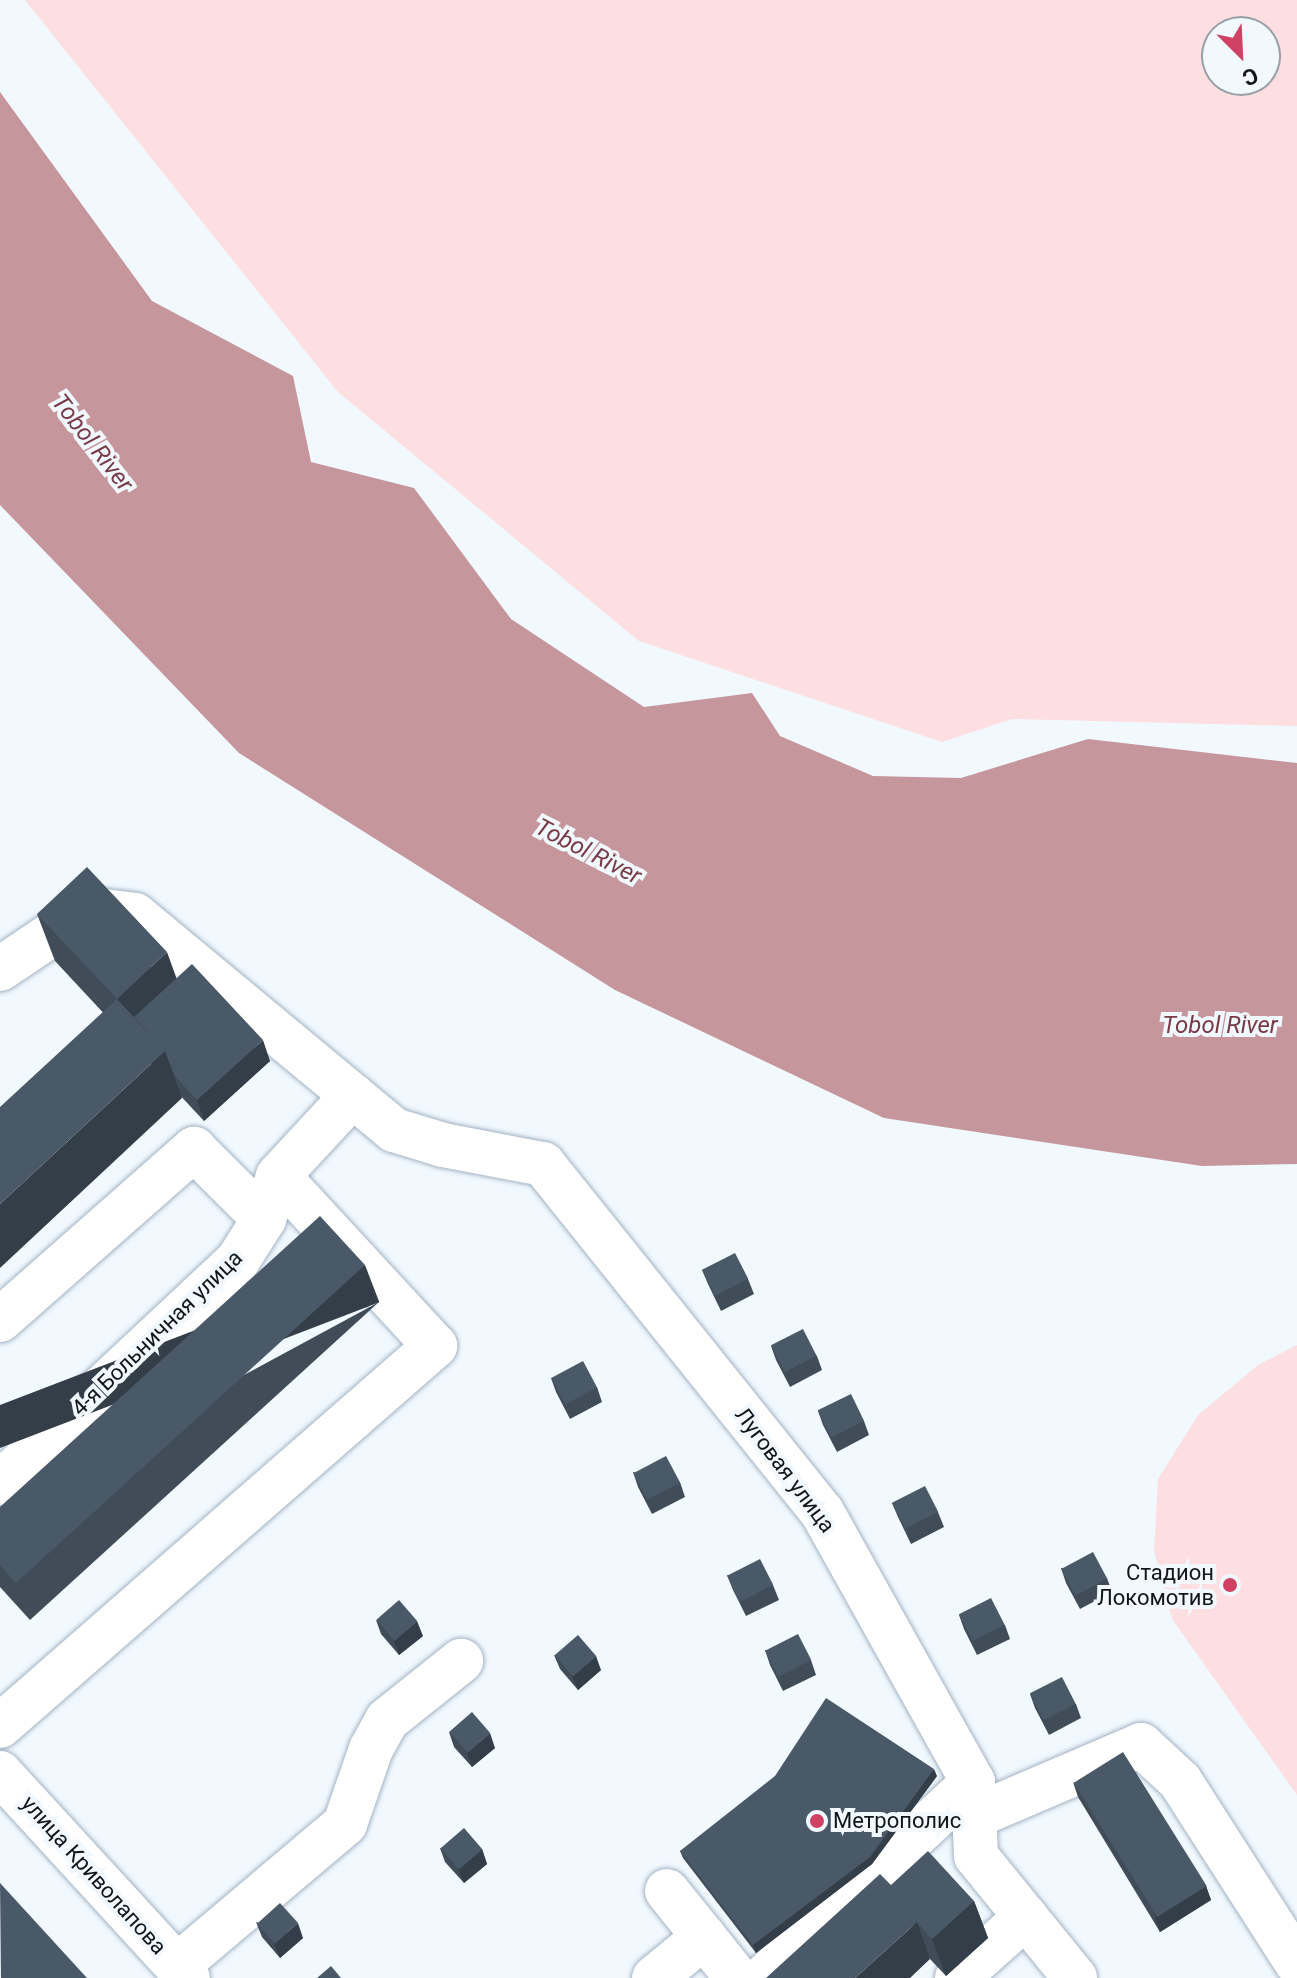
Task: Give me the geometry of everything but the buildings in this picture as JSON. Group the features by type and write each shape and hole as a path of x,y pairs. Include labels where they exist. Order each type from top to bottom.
{"street":[{"name":"Луговая улица","path":"0,969 76,918 104,911 135,915 394,1130 443,1145 543,1164 822,1512 973,1800 976,1856 1075,1978"},
{"name":"4-я Больничная улица","path":"0,1483 238,1260 264,1219 278,1176 353,1095"},
{"path":"0,1320 194,1149 264,1219"},
{"path":"0,1726 435,1346 278,1176"},
{"path":"182,1972 345,1824 371,1749 387,1720 461,1661"},
{"path":"763,1978 973,1800 1141,1745 1180,1781 1297,1963"},
{"name":"улица Криволапова","path":"0,1773 182,1972"},
{"path":"667,1891 737,1978"},
{"path":"957,1978 1026,1917"},
{"path":"654,1978 704,1937"}],"shaded area":[{"path":"25,0 1297,0 1297,726 1012,719 942,742 639,641 338,392"},
{"name":"Стадион Локомотив","path":"1297,1345 1297,1795 1172,1619 1154,1551 1158,1479 1198,1415 1258,1365"}],"water":[{"name":"Tobol River","path":"0,92 152,301 293,376 311,462 414,488 511,619 644,707 752,693 780,736 873,776 961,778 1088,739 1297,763 1297,1164 1202,1166 884,1118 615,990 239,753 0,505"}],"place":[{"name":"Стадион Локомотив","path":"1230,1585"},
{"name":"Метрополис","path":"817,1821"}]}
